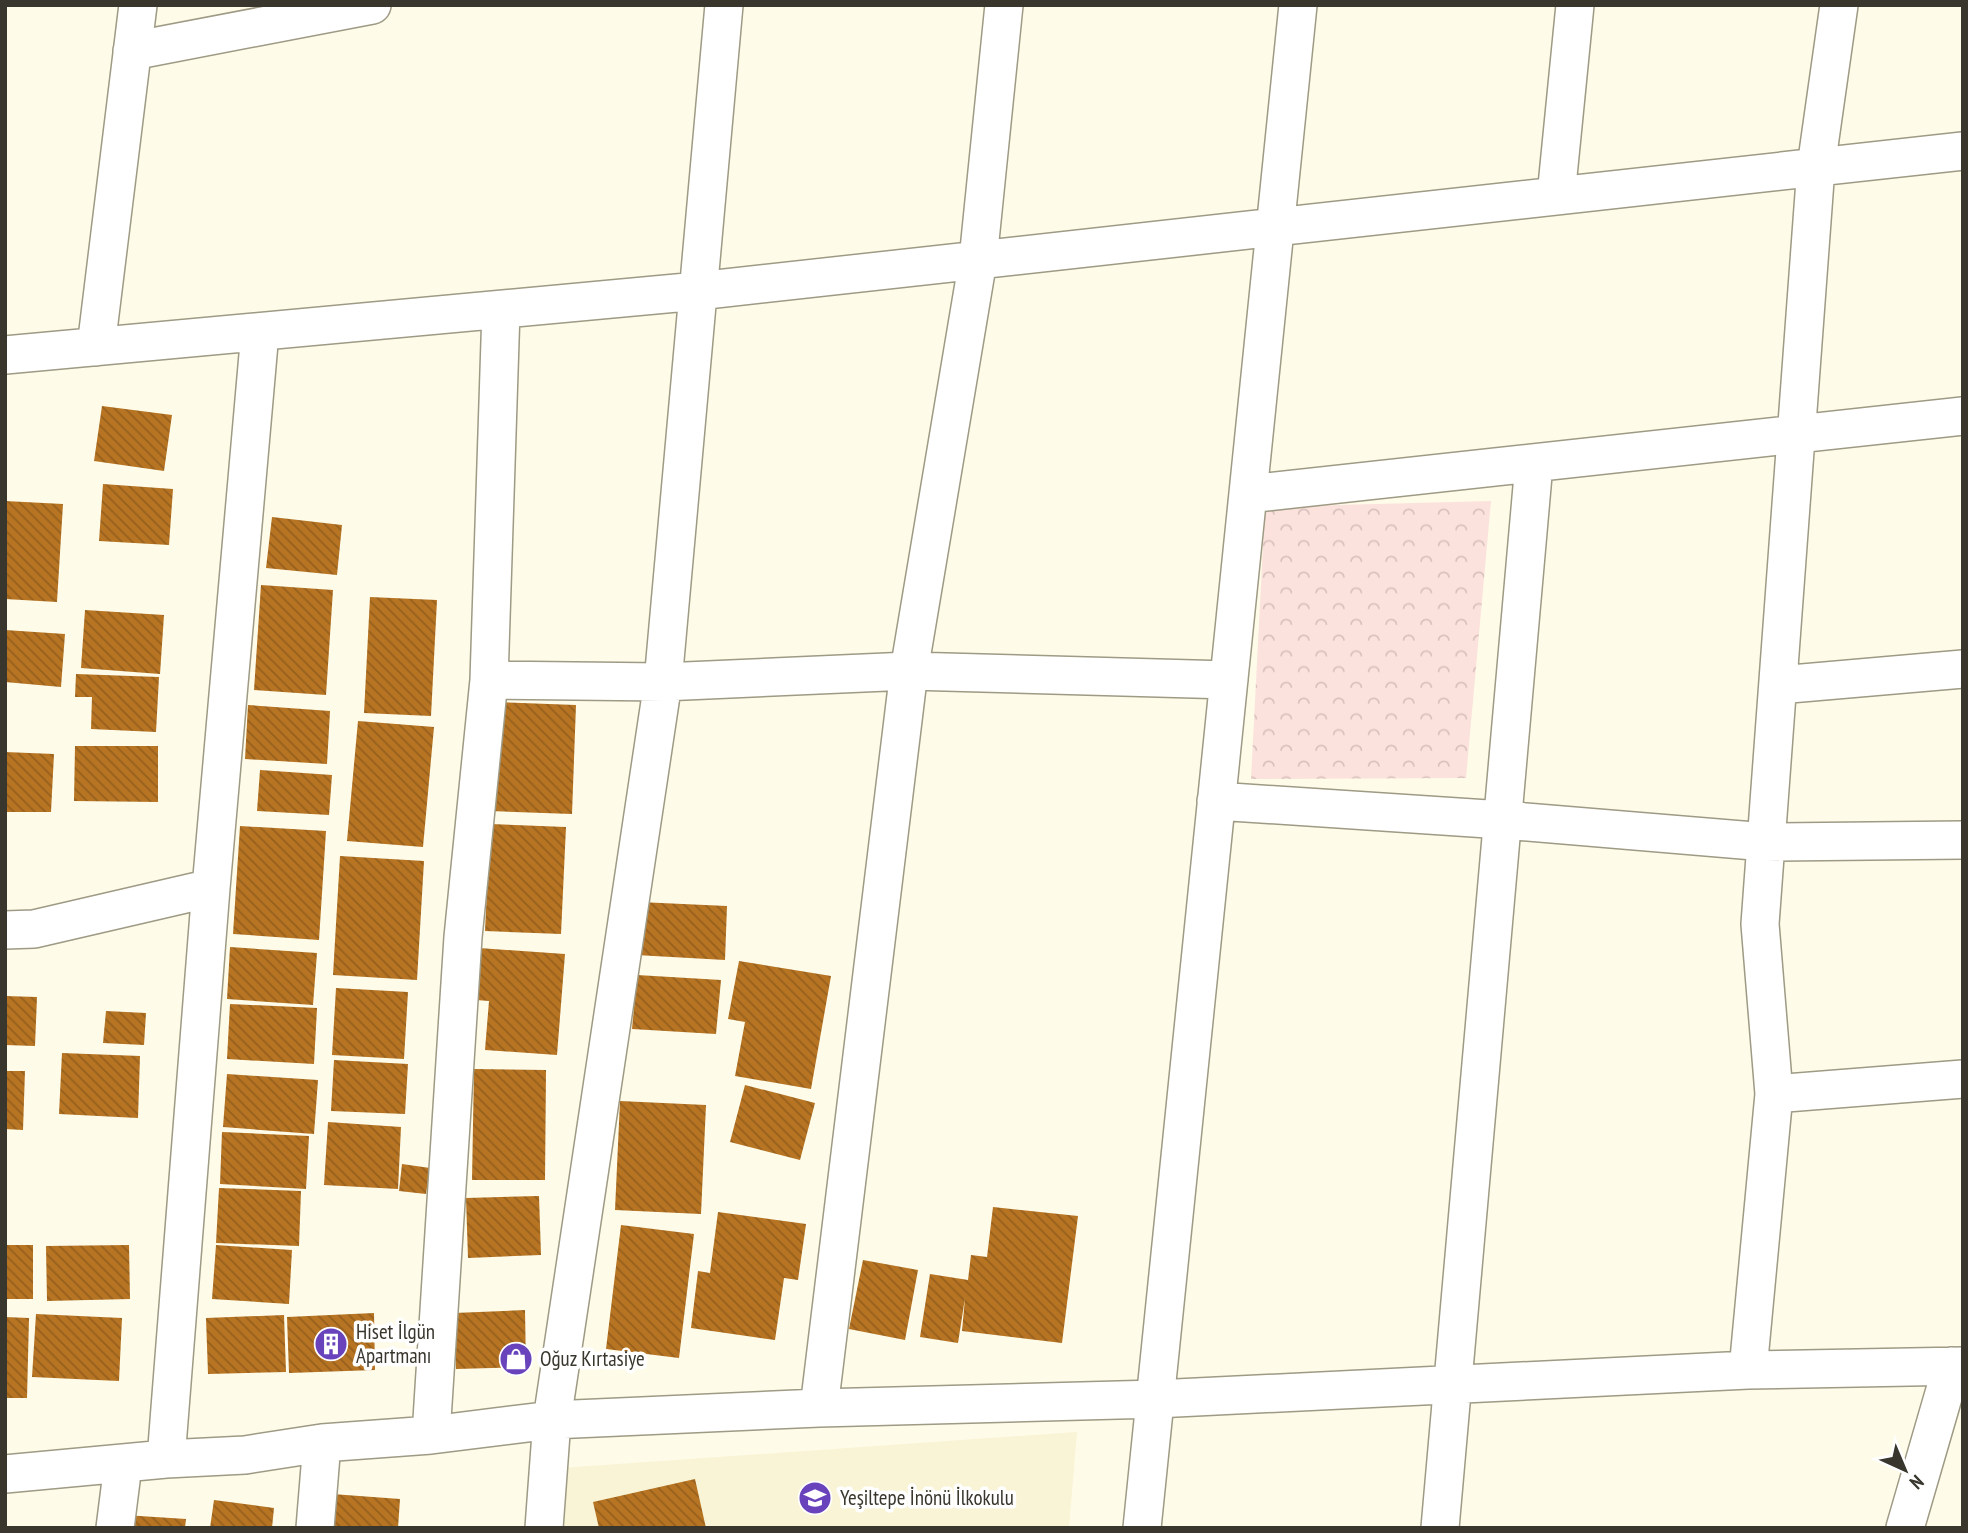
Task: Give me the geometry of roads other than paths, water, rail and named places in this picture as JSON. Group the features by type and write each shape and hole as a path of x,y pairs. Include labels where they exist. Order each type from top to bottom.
{"street":[{"path":"96,347 138,5"},
{"path":"132,51 372,5"},
{"path":"544,1528 552,1420 663,682 724,5"},
{"path":"819,1408 909,671 978,260 1004,5"},
{"path":"1142,1528 1298,5"},
{"path":"1556,196 1575,5"},
{"path":"1748,1370 1774,1094 1760,924 1816,167 1839,5"},
{"path":"5,355 698,291 1963,151"},
{"path":"431,1435 463,937 489,680 501,310"},
{"path":"166,1459 211,888 260,332"},
{"path":"1248,494 1963,416"},
{"path":"1440,1528 1534,464"},
{"path":"1778,685 1963,669"},
{"path":"489,680 663,682 909,671 1229,680"},
{"path":"1216,801 1503,820 1766,842 1963,840"},
{"path":"5,930 34,929 211,888"},
{"path":"1774,1094 1963,1079"},
{"path":"5,1474 166,1459 245,1455 322,1443 431,1435 552,1420 819,1408 1156,1399 1748,1370 1958,1366 1905,1528"},
{"path":"315,1528 322,1443"},
{"path":"115,1528 123,1465"}],"place":[{"name":"Hiset İlgün Apartmanı","path":"331,1344"},
{"name":"Oğuz Kırtasiye","path":"516,1359"},
{"name":"Yeşiltepe İnönü İlkokulu","path":"815,1498"}]}
